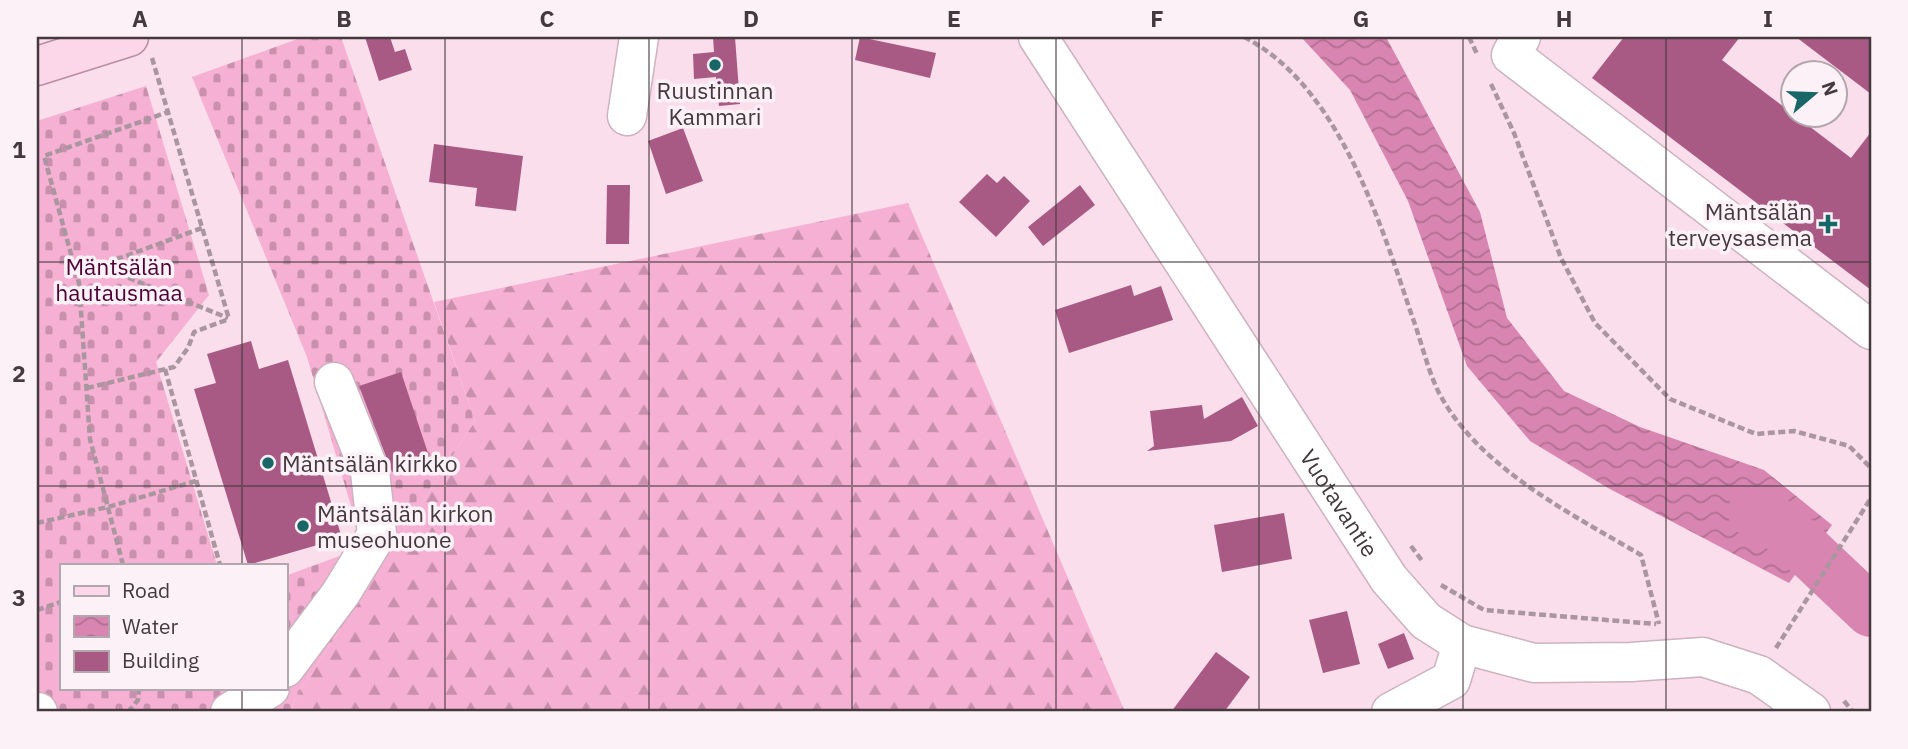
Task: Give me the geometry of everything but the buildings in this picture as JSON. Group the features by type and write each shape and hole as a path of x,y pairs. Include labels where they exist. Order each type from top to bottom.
{"main road":[{"path":"37,66 139,43"}],"street":[{"path":"627,116 639,37"},
{"name":"Vuotavantie","path":"1038,37 1389,579 1426,621 1462,644 1534,663 1631,662 1703,657 1759,675 1811,712"},
{"path":"1521,37 1510,55 1871,330"},
{"path":"287,665 341,593 377,534 370,472 334,382"},
{"path":"1391,712 1451,680 1462,644"},
{"path":"230,712 267,690"}],"path":[{"path":"1244,37 1290,71 1332,123 1369,199 1438,391 1485,454 1561,508 1641,555 1659,624"},
{"path":"1469,37 1480,61"},
{"path":"139,43 168,112 229,319"},
{"path":"1486,73 1514,134 1561,258 1595,323 1670,399 1756,434 1794,431 1849,446 1871,468"},
{"path":"122,564 90,439 77,274 44,156 168,112"},
{"path":"77,274 202,228"},
{"path":"99,266 229,319"},
{"path":"87,388 174,367 188,348 194,332 229,319"},
{"path":"165,369 220,564"},
{"path":"37,523 108,507 196,481"},
{"path":"1773,654 1871,498"},
{"path":"1404,535 1430,573"},
{"path":"1437,582 1484,610 1670,625"},
{"path":"37,610 60,603"},
{"path":"128,712 138,700 139,690"}],"green space":[{"name":"Mäntsälän hautausmaa","path":"303,37 341,37 475,421 295,699 291,712 37,712 37,121 146,86 209,295 156,362 217,564 60,564 60,690 287,690 287,575 356,550 359,533 307,357 192,77"},
{"path":"908,203 1125,712 291,712 295,699 475,421 434,302"}],"water":[{"path":"1301,37 1386,37 1480,212 1507,318 1564,391 1640,427 1764,470 1832,525 1789,583 1608,488 1530,441 1467,366 1408,201 1350,90"}],"waterway":[{"path":"1754,512 1782,527 1871,611"}],"place":[{"name":"Ruustinnan Kammari","path":"715,65"},
{"name":"Mäntsälän terveysasema","path":"1828,224"},
{"name":"Mäntsälän kirkko","path":"268,463"},
{"name":"Mäntsälän kirkon museohuone","path":"303,526"}]}
